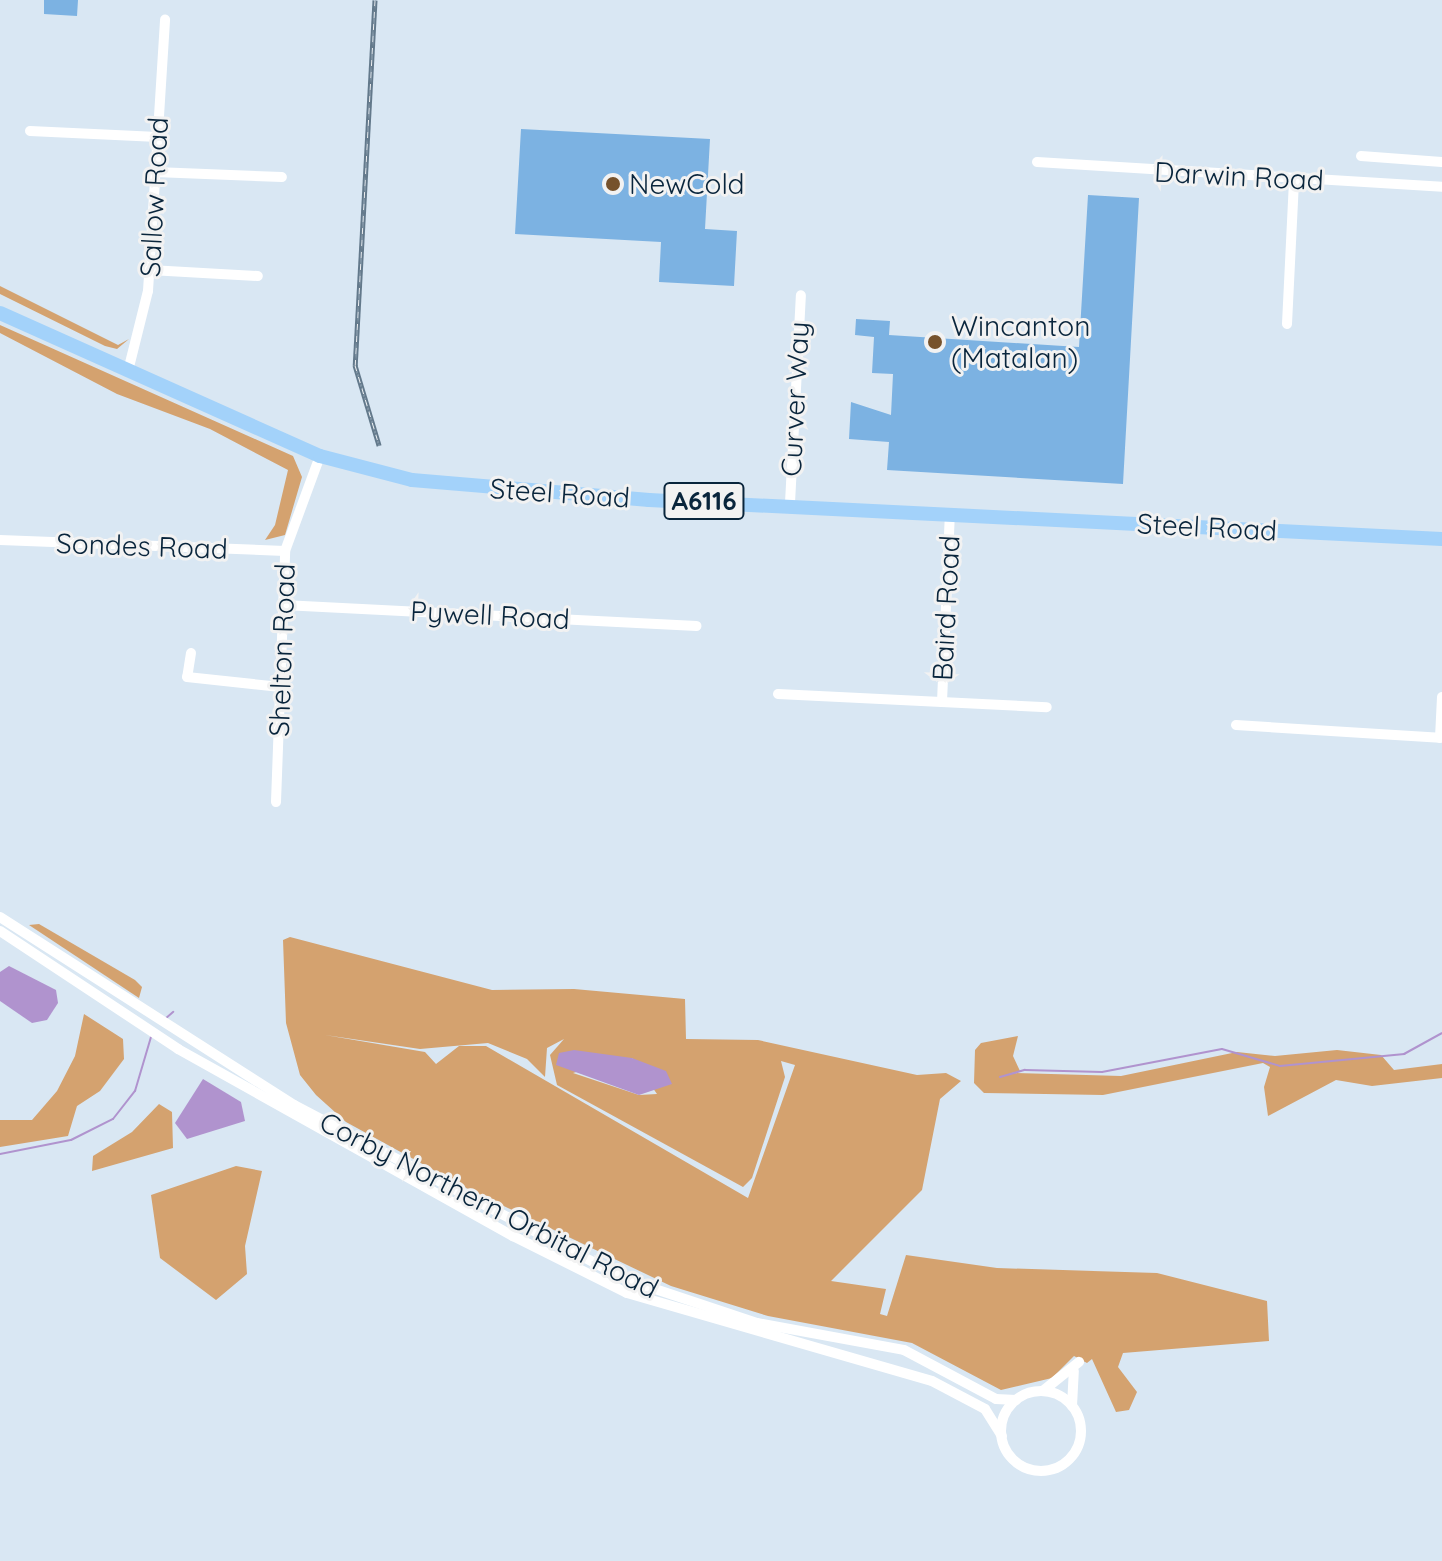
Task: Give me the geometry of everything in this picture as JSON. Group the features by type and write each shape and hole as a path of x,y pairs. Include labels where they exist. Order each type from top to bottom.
{"main road":[{"name":"Steel Road","path":"0,313 320,456 412,480 649,500 790,503 1442,539"}],"street":[{"name":"Sallow Road","path":"128,371 142,335 150,270 165,20"},
{"path":"30,131 158,137"},
{"path":"1361,156 1442,162"},
{"name":"Darwin Road","path":"1037,162 1442,187"},
{"path":"155,172 282,177"},
{"path":"1287,324 1294,180"},
{"path":"150,270 258,276"},
{"name":"Curver Way","path":"790,503 801,295"},
{"name":"Shelton Road","path":"276,802 285,551 320,456"},
{"name":"Baird Road","path":"942,702 950,514"},
{"name":"Sondes Road","path":"0,540 285,551"},
{"name":"Pywell Road","path":"283,605 696,626"},
{"path":"191,653 187,677 280,687"},
{"name":"Baird Road","path":"778,694 1047,707"},
{"path":"1236,725 1440,738 1442,697"},
{"name":"Corby Northern Orbital Road","path":"0,917 178,1049 387,1171 627,1293 721,1324 904,1370 975,1402 1002,1436"},
{"name":"Corby Northern Orbital Road","path":"0,931 137,1016 184,1039 426,1178 625,1279 757,1323 904,1350 996,1399 1016,1400"},
{"path":"1077,1366 1072,1406 1080,1439 1057,1467 1023,1466 1002,1436 1016,1400 1042,1391 1077,1366"},
{"path":"1042,1391 1072,1406"}],"shaded area":[{"path":"0,286 118,345 129,339 117,349 105,346 0,294"},
{"path":"0,325 293,456 302,477 285,535 265,540 275,525 288,470 210,429 117,394 0,333"},
{"path":"39,924 135,980 142,987 139,998 29,925"},
{"path":"290,937 492,990 574,989 685,999 686,1039 758,1040 917,1075 946,1073 961,1081 940,1099 922,1190 831,1281 886,1289 880,1314 887,1316 906,1255 997,1268 1157,1273 1267,1301 1269,1341 1123,1353 1118,1367 1137,1392 1129,1410 1116,1412 1092,1359 1087,1363 1074,1356 1052,1378 1001,1390 912,1343 768,1316 671,1286 468,1189 346,1122 316,1095 300,1075 286,1023 283,940","holes":["325,1035 420,1049 488,1043 527,1059 545,1077 547,1048 564,1039 550,1055 557,1085 743,1187 752,1178 785,1077 781,1061 795,1065 748,1198 486,1046 459,1046 436,1064 425,1052","622,1058 632,1058 657,1094 639,1095 573,1073"]},
{"path":"9,966 56,990 58,1003 47,1020 32,1023 0,1001 0,972"},
{"path":"84,1014 123,1039 124,1059 100,1091 77,1106 68,1136 0,1147 0,1120 32,1120 57,1091 75,1056"},
{"path":"1018,1036 1013,1056 1020,1071 1012,1073 1121,1076 1237,1052 1275,1056 1337,1050 1381,1055 1394,1070 1442,1064 1442,1078 1372,1086 1336,1080 1268,1116 1264,1087 1270,1067 1263,1063 1103,1095 984,1093 974,1083 975,1050 981,1043"},
{"path":"574,1050 632,1058 666,1071 672,1084 639,1095 556,1065 559,1053"},
{"path":"203,1079 241,1102 245,1121 187,1139 175,1123"},
{"path":"159,1104 172,1112 173,1148 92,1171 93,1156 132,1132"},
{"path":"236,1166 262,1171 245,1246 247,1274 216,1300 160,1258 151,1195"}],"building":[{"path":"44,0 78,0 77,16 44,14"},
{"name":"NewCold","path":"521,129 710,139 705,229 737,231 734,286 659,282 661,242 515,234"},
{"name":"Wincanton (Matalan)","path":"1088,195 1139,198 1123,484 887,470 889,442 849,439 851,402 891,415 893,374 872,373 874,337 855,335 856,319 890,321 889,335 1079,347"}],"waterway":[{"path":"165,1019 173,1012"},
{"path":"1000,1077 1025,1070 1102,1072 1222,1049 1280,1066 1404,1054 1442,1033"},
{"path":"0,1154 71,1140 113,1119 135,1091 151,1037"}],"railway":[{"path":"375,0 355,365 379,445"}],"place":[{"name":"NewCold","path":"613,184"},
{"name":"Wincanton (Matalan)","path":"935,342"}]}
